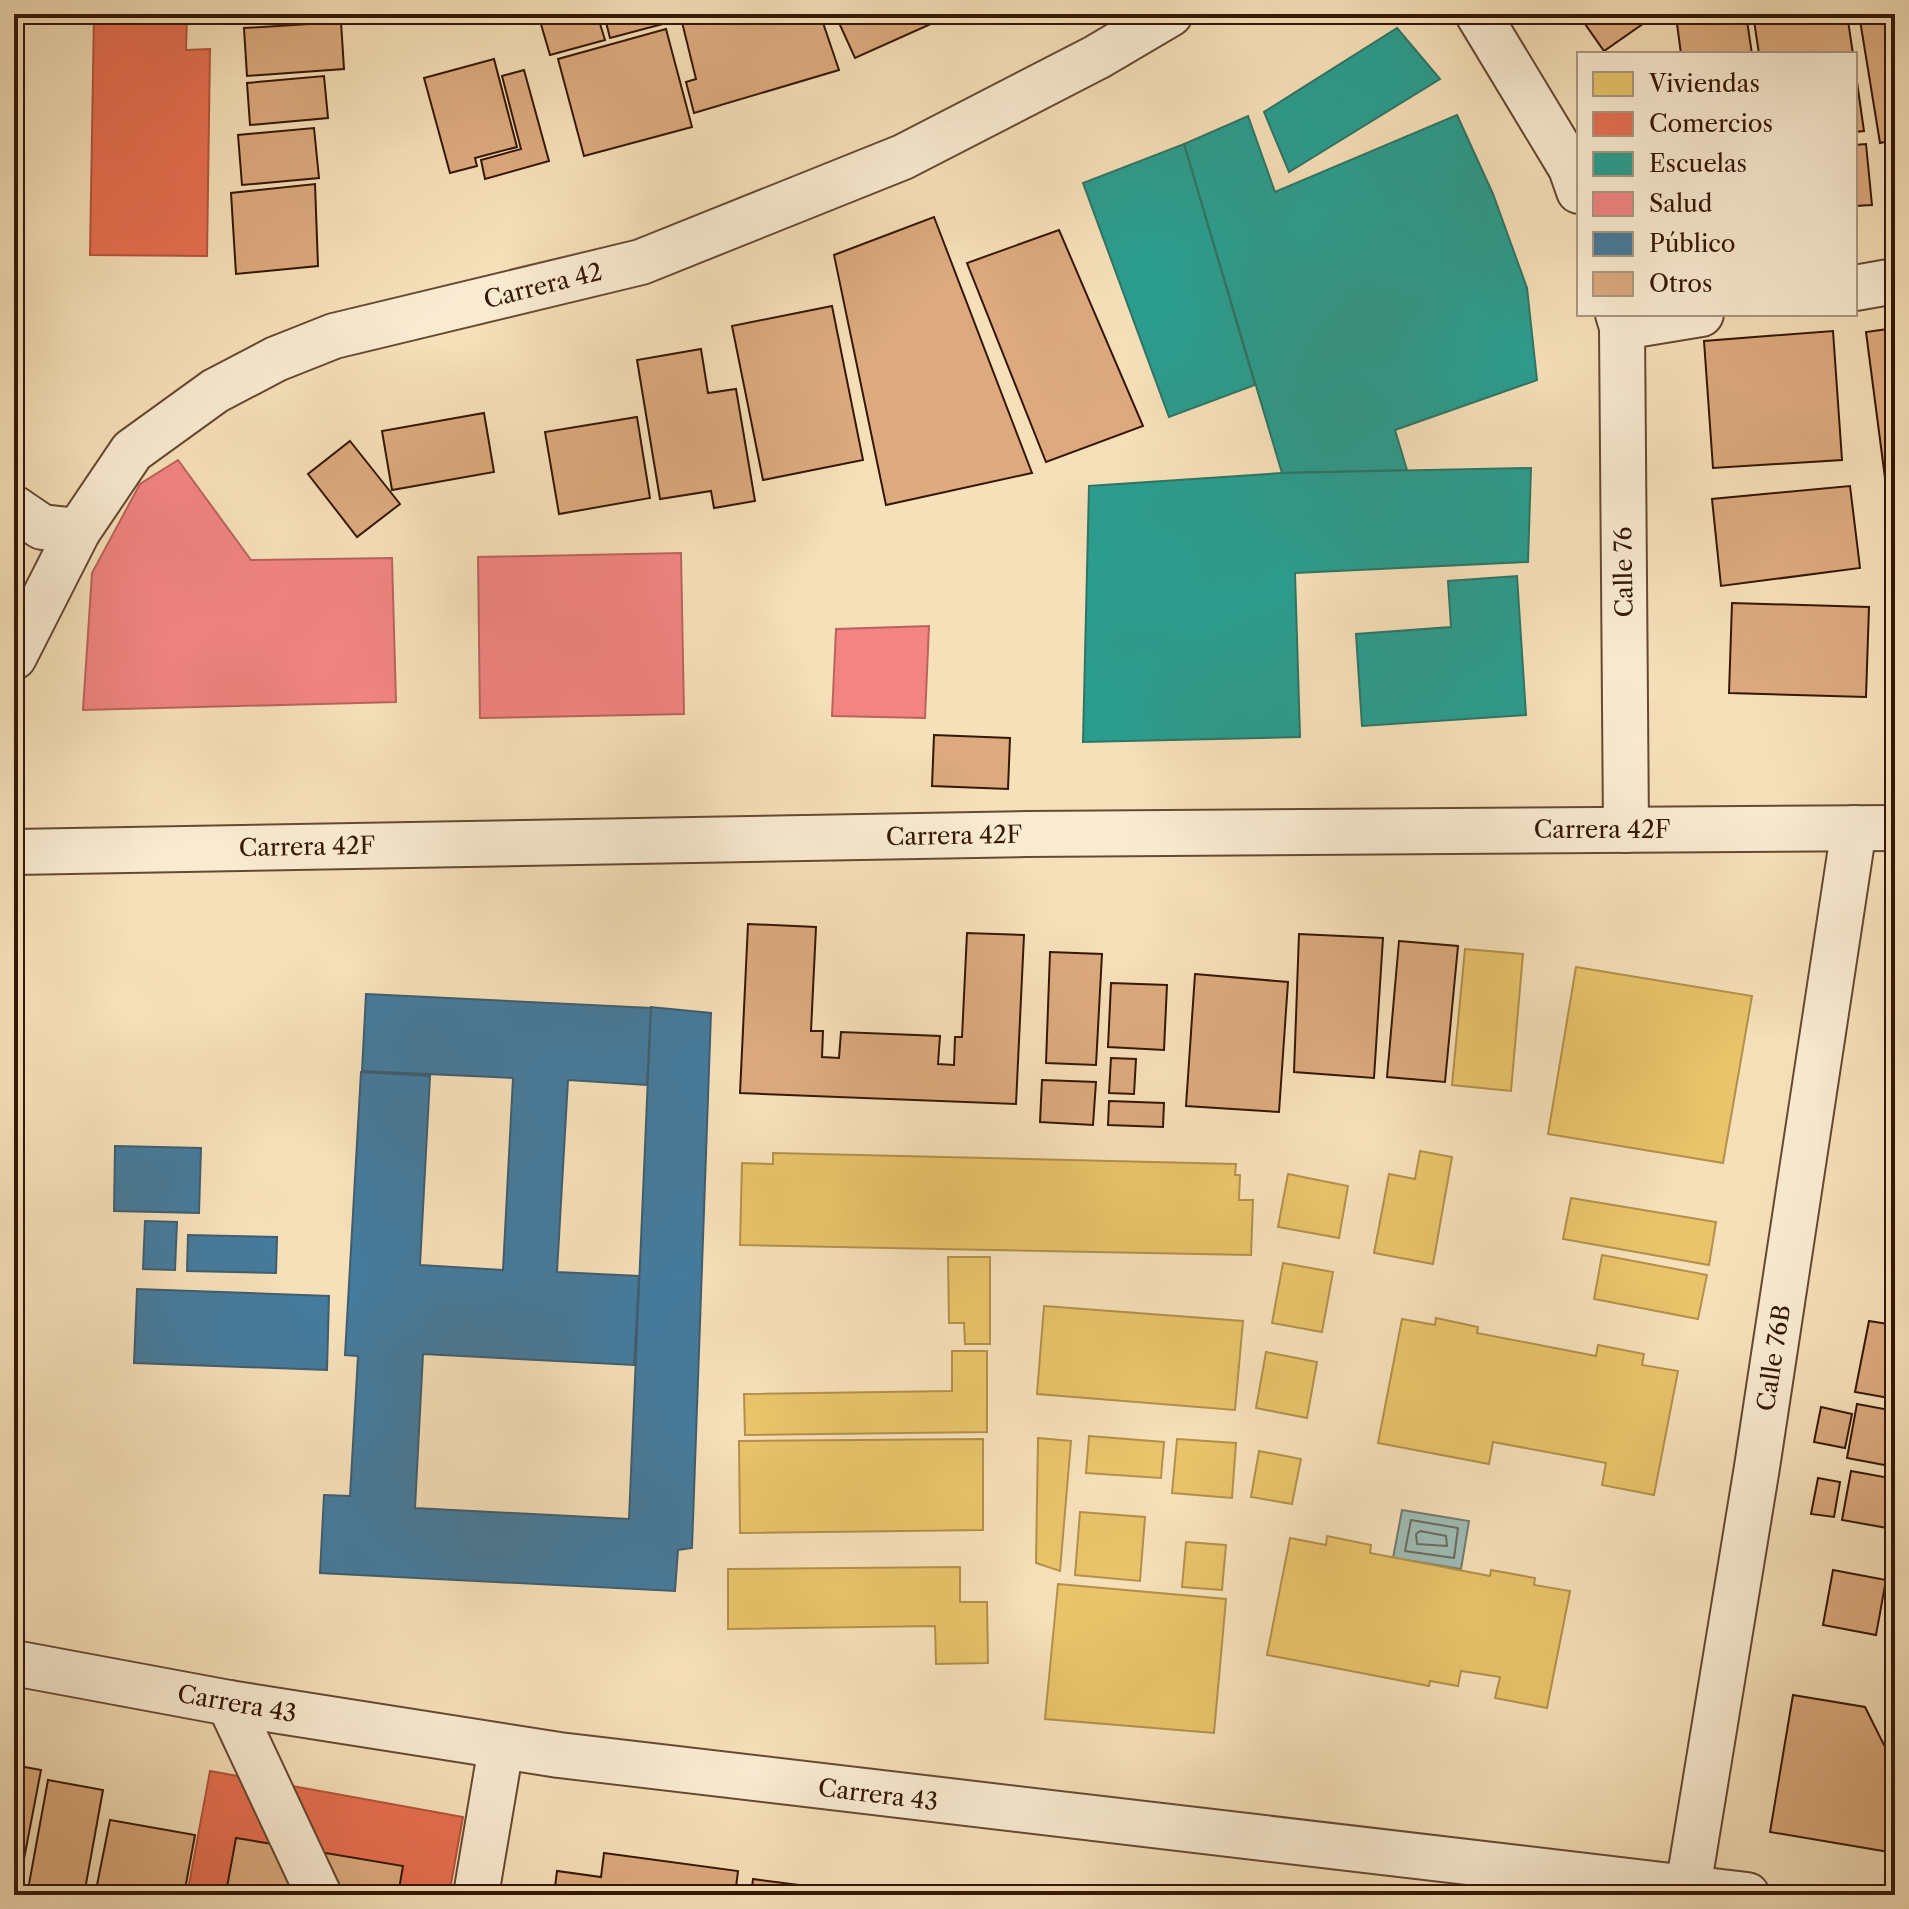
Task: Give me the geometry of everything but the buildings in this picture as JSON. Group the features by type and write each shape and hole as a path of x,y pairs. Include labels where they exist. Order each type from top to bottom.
{"street":[{"name":"Carrera 42","path":"14,657 78,531 132,451 215,391 276,359 334,336 641,262 903,157 1097,57 1170,14"},
{"path":"1478,14 1571,168 1577,185"},
{"path":"1857,288 1895,281"},
{"path":"1620,321 1678,316"},
{"name":"Calle 76","path":"1620,321 1626,830"},
{"path":"14,508 42,527 78,531"},
{"name":"Carrera 42F","path":"14,852 1010,835 1874,828"},
{"name":"Calle 76B","path":"1688,1888 1757,1467 1874,828"},
{"name":"Carrera 43","path":"14,1663 229,1703 501,1747 1002,1810 1747,1895"},
{"path":"229,1703 319,1895"},
{"path":"476,1895 501,1747"}],"water":[{"path":"1402,1510 1469,1521 1461,1569 1393,1558"}]}
